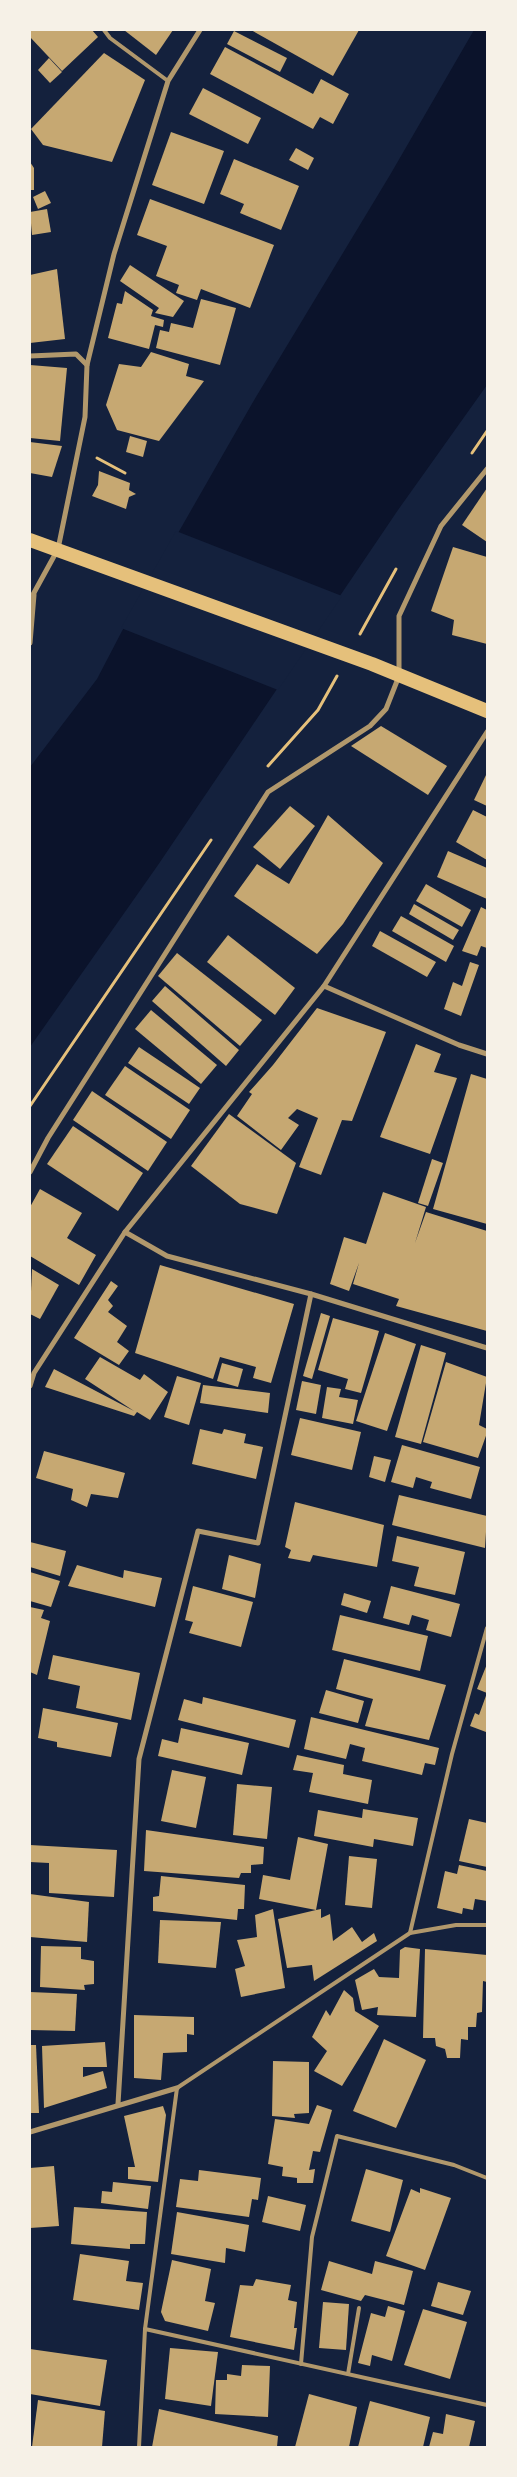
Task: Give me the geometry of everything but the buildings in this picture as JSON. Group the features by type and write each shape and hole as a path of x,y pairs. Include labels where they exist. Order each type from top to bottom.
{"highway":[{"path":"30,540 58,548 372,664 487,711"}],"street":[{"path":"30,600 58,548 85,417 87,365 114,254 168,81 200,30"},
{"path":"30,356 76,354 87,365"},
{"path":"30,1172 48,1138 268,792 370,726 386,709 399,676 399,616 441,526 487,469"},
{"path":"30,643 34,595"},
{"path":"30,1386 34,1373 125,1232 324,986 487,732"},
{"path":"324,986 458,1045 487,1054"},
{"path":"125,1232 167,1256 311,1294 487,1348"},
{"path":"118,2104 139,1759 198,1531 258,1542 311,1294"},
{"path":"30,2132 118,2104 177,2088"}],"lane":[{"path":"104,30 110,38 168,81"},
{"path":"410,1933 452,1754 485,1646 487,1628"},
{"path":"139,2447 145,2329 177,2088 410,1933 456,1925 487,1925"},
{"path":"302,2364 312,2238 337,2136 454,2165 487,2178"},
{"path":"348,2374 359,2308"},
{"path":"145,2329 487,2405"}],"path":[{"path":"78,449 125,473"}],"water":[{"path":"474,30 487,30 487,385 398,510 158,865 30,1047 30,767 97,679 122,631 253,402 390,175"}],"pier":[{"path":"176,531 342,596 278,690 121,628"}]}
